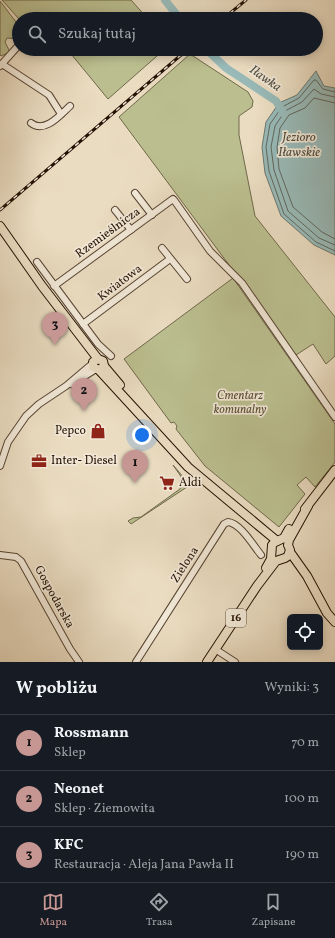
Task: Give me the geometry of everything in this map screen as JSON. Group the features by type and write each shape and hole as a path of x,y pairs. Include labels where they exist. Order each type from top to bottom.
{"main road":[{"path":"0,227 57,307 67,325 98,364 141,411 154,430 188,467 279,541 285,542 307,576 327,612 335,622"},
{"name":"16","path":"207,662 257,586 269,563 271,550 274,543 284,538 335,470"},
{"name":"16","path":"257,586 281,559 287,557 290,536 308,506"},
{"path":"248,517 267,539 274,558 289,561 313,587"}],"street":[{"path":"12,53 1,65 49,95 62,114"},
{"path":"31,123 34,126 48,125 70,106"},
{"path":"135,193 152,215"},
{"name":"Rzemieślnicza","path":"54,286 173,199 210,251 242,283 335,417"},
{"path":"115,210 131,230"},
{"path":"162,248 170,260 187,279"},
{"name":"Kwiatowa","path":"83,324 170,260"},
{"path":"0,466 8,442 19,424 31,410 66,386 80,379 104,357 111,356 98,344 37,262"},
{"name":"Zielona","path":"136,662 224,524 228,522 235,524 261,554"},
{"name":"Gospodarska","path":"0,555 16,557 21,561 70,649 80,662"},
{"path":"215,649 235,662"}],"green space":[{"path":"2,0 131,0 142,12 13,12"},
{"path":"0,1 12,17 12,38 7,38 5,42 10,52 1,56"},
{"path":"73,56 157,56 108,99"},
{"path":"188,56 193,56 248,92 253,101 252,107 239,116 239,135 255,216 335,317 335,356 326,364 313,344 296,355 119,117"},
{"name":"Cmentarz komunalny","path":"233,278 335,424 335,462 315,487 306,477 297,485 305,494 279,527 205,466 176,429 177,426 174,422 171,423 124,359"},
{"path":"173,465 190,485 131,524 128,521 133,518 141,517 180,489 180,481 182,478"}],"water":[{"name":"Jezioro Iławskie","path":"316,71 324,86 335,88 335,255 314,245 281,216 265,173 262,147 266,122 279,103 297,95"}],"waterway":[{"name":"Iławka","path":"165,0 174,12"},
{"name":"Iławka","path":"213,56 226,68 276,101 284,114"}],"railway":[{"path":"231,12 246,0"},
{"path":"0,210 180,56"}],"place":[{"name":"KFC","path":"55,345"},
{"name":"Neonet","path":"84,411"},
{"name":"Pepco","path":"98,431"},
{"name":"Inter- Diesel","path":"39,461"},
{"name":"Rossmann","path":"135,483"},
{"name":"Aldi","path":"167,483"}]}
